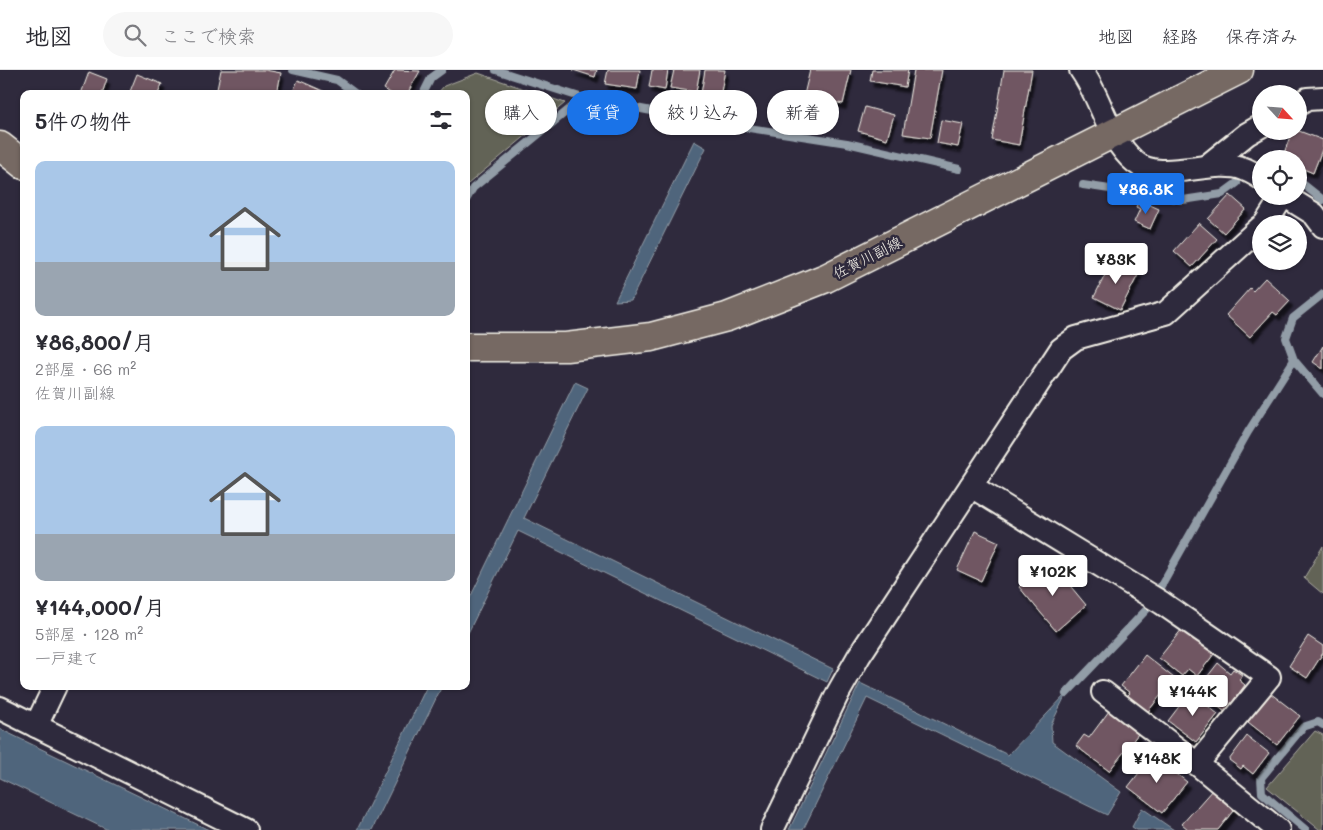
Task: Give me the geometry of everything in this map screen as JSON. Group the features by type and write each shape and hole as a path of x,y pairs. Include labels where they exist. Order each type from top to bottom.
{"main road":[{"name":"佐賀川副線","path":"470,347 485,349 576,346 651,338 727,317 826,278 1235,72"},
{"path":"0,146 20,162"}],"street":[{"path":"1081,70 1093,87 1112,133 1124,151 1136,164 1153,171 1207,166 1243,168 1252,173"},
{"path":"1308,99 1323,98"},
{"path":"1207,166 1252,131"},
{"path":"1299,205 1314,214 1323,226"},
{"path":"772,830 838,693 859,656 1062,349 1076,338 1166,313 1252,235"},
{"path":"971,486 1162,602 1270,677 1197,764"},
{"path":"36,726 53,690"},
{"path":"1103,692 1197,764 1278,830"},
{"path":"0,708 246,830"}],"shaded area":[{"path":"478,73 527,90 485,90 485,135 527,135 470,182 470,90 440,90 444,86"},
{"path":"557,100 565,103 557,110"},
{"path":"1323,546 1323,594 1304,578"},
{"path":"1315,731 1323,735 1323,830 1320,830 1267,787"}],"water":[{"path":"694,141 706,148 631,300 615,301"},
{"path":"575,382 588,388 524,518 833,669 827,682 518,531 470,629 470,598"},
{"path":"860,683 1008,755 1066,694 1051,725 1052,742 1121,792 1107,815 867,698 803,830 789,830"},
{"path":"425,690 440,690 372,830 357,830"},
{"path":"0,729 209,830 108,830 0,778"},
{"path":"1142,808 1174,830 1137,830 1132,827"}],"building":[{"path":"221,70 265,70 281,73 278,90 217,90"},
{"path":"395,70 420,71 409,90 384,89"},
{"path":"573,70 597,70 595,77"},
{"path":"608,70 640,70 637,89 605,84"},
{"path":"652,70 668,70 665,90 649,87"},
{"path":"674,70 700,70 696,90 670,88"},
{"path":"705,70 725,70 721,90 702,90"},
{"path":"810,70 851,70 843,104 839,103 839,90 805,90"},
{"path":"872,70 908,70 905,87 870,81"},
{"path":"914,70 942,70 930,138 903,134"},
{"path":"1004,70 1032,70 1019,145 992,140"},
{"path":"89,72 107,79 103,90 82,90"},
{"path":"137,74 162,84 160,90 131,90"},
{"path":"298,80 321,90 294,90"},
{"path":"865,107 894,115 887,139 858,131"},
{"path":"941,120 963,124 958,147 937,143"},
{"path":"1308,134 1323,140 1323,147 1313,173 1307,170 1307,150 1285,150 1289,140 1308,140"},
{"path":"1230,195 1246,209 1224,233 1208,219"},
{"path":"1139,200 1159,209 1150,229 1134,222 1140,209 1136,207"},
{"path":"1199,223 1217,239 1192,267 1174,251"},
{"path":"1113,259 1139,273 1120,310 1094,297"},
{"path":"1265,278 1290,301 1277,315 1273,312 1250,337 1226,315 1250,288 1253,291"},
{"path":"1323,346 1323,369 1313,362"},
{"path":"975,531 999,542 981,581 957,570"},
{"path":"1053,565 1086,605 1056,631 1019,587 1033,574 1037,579"},
{"path":"1182,629 1214,654 1197,676 1188,669 1182,676 1159,658"},
{"path":"1308,636 1323,646 1323,653 1307,678 1289,666"},
{"path":"1145,655 1174,678 1147,713 1126,697 1130,693 1121,686"},
{"path":"1218,663 1230,673 1233,669 1242,675 1239,680 1245,685 1225,712 1197,690"},
{"path":"1190,692 1218,714 1196,742 1168,721"},
{"path":"1270,693 1300,716 1277,745 1248,722"},
{"path":"1109,711 1138,734 1109,771 1076,746 1084,735 1089,738"},
{"path":"1247,736 1269,753 1253,774 1243,766 1241,769 1229,760"},
{"path":"1153,755 1187,782 1162,813 1128,787"},
{"path":"1213,789 1236,807 1218,830 1189,830 1182,824"}],"waterway":[{"path":"293,70 337,80 351,90"},
{"path":"425,90 431,78 442,70"},
{"path":"496,70 583,98 710,122 847,143 959,169"},
{"path":"470,193 473,188 567,111"},
{"path":"1083,185 1183,200 1222,194 1237,183"},
{"path":"1307,187 1323,200"},
{"path":"1323,294 1293,318 1286,338 1294,360 1323,394"},
{"path":"1066,694 1149,607 1248,432 1294,360"},
{"path":"1306,830 1262,793 1261,778 1303,727 1318,722 1323,725"}]}
